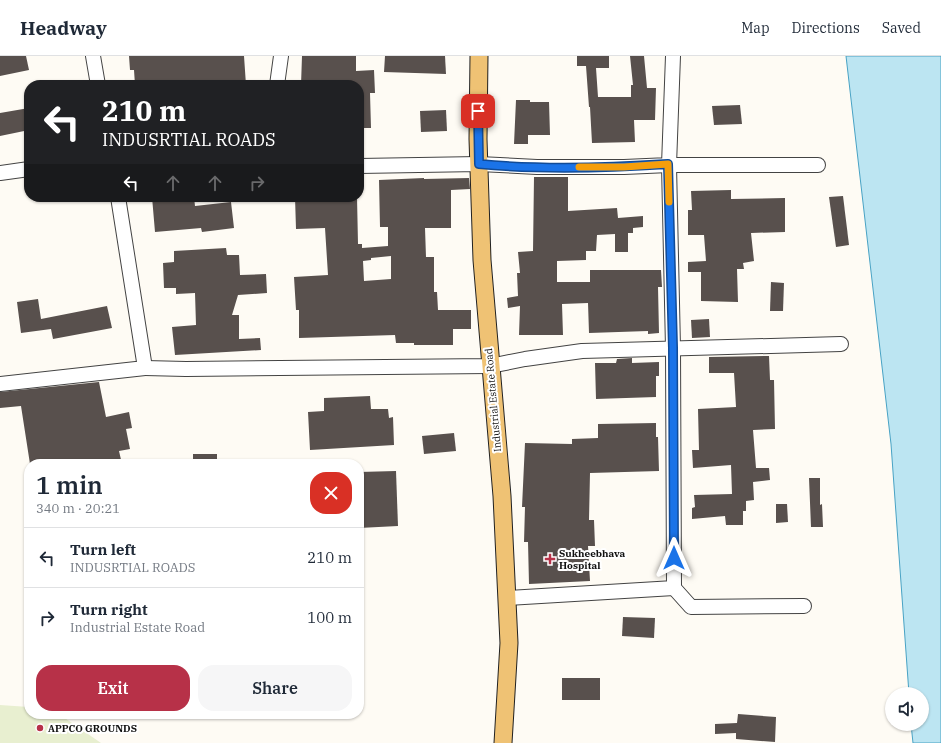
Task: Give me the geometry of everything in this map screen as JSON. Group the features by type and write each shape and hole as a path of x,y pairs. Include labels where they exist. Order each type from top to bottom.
{"main road":[{"name":"Industrial Estate Road","path":"479,56 479,164 482,260 502,496 507,598 508,643 503,743"}],"street":[{"path":"93,56 97,80"},
{"path":"278,80 280,56"},
{"path":"673,56 668,164 673,348 674,588 691,607 804,606"},
{"path":"364,166 479,164 537,167 624,167 668,164 818,165"},
{"path":"0,173 24,170"},
{"path":"119,202 145,368"},
{"path":"0,384 145,368 186,369 490,366 525,359 582,351 841,344"},
{"path":"507,598 674,588"}],"green space":[{"name":"APPCO GROUNDS","path":"0,705 24,707 24,719 66,719 101,743 0,743"}],"water":[{"path":"846,56 941,56 941,743 913,743 912,731 929,731 929,687 908,687 891,444"}],"building":[{"path":"0,56 26,56 29,70 0,76"},
{"path":"129,56 244,56 246,80 135,80 134,70 130,70"},
{"path":"302,56 356,56 356,71 374,70 375,93 370,93 371,128 364,128 364,80 301,80"},
{"path":"385,56 445,56 446,74 384,72"},
{"path":"577,56 609,56 609,68 596,68 598,97 631,97 631,85 633,85 630,56 644,56 647,88 656,88 655,120 634,120 635,142 592,143 586,66 577,66"},
{"path":"516,100 549,102 550,135 528,135 528,144 514,144"},
{"path":"740,105 742,124 714,125 712,106"},
{"path":"24,109 24,131 0,136 0,113"},
{"path":"446,110 447,131 421,132 420,111"},
{"path":"534,177 568,177 568,211 617,208 618,218 643,216 643,227 633,228 633,233 628,233 628,252 615,252 615,234 597,235 596,251 586,251 586,260 557,261 557,282 590,282 590,270 661,270 662,287 658,287 659,333 648,334 648,331 589,333 588,303 562,304 563,335 519,335 520,306 508,308 507,298 518,296 517,273 520,273 518,252 533,251"},
{"path":"469,178 470,189 451,190 451,228 425,228 426,257 434,257 434,292 437,292 438,310 471,310 471,329 453,329 453,345 414,345 414,343 396,343 395,335 299,338 299,310 296,310 294,277 328,275 325,228 296,229 295,202 357,202 358,244 362,244 362,248 388,246 388,227 380,227 379,180","holes":["391,256 391,279 364,281 363,261 371,260 371,258"]},
{"path":"731,190 731,199 785,198 785,232 751,233 754,261 743,263 744,269 737,269 738,302 701,301 701,272 688,272 688,262 706,261 704,235 688,235 688,210 692,210 691,191"},
{"path":"843,196 849,245 836,247 829,197"},
{"path":"152,202 195,202 195,206 231,202 234,228 202,232 201,228 155,232"},
{"path":"226,248 227,255 239,255 240,275 266,274 267,293 238,295 232,315 239,315 239,339 260,338 261,350 175,355 172,327 196,325 195,293 176,294 176,288 164,288 163,263 174,262 174,251"},
{"path":"771,282 784,283 783,311 770,311"},
{"path":"38,299 41,319 107,306 112,328 53,339 51,329 21,333 17,302"},
{"path":"709,319 710,337 692,338 691,320"},
{"path":"769,356 770,380 774,380 775,429 753,430 756,468 769,468 770,480 753,482 754,500 746,501 746,511 743,511 743,525 726,525 725,516 692,519 692,508 695,507 694,495 732,494 731,465 693,468 692,450 699,450 698,409 736,407 734,373 709,373 709,357"},
{"path":"632,358 632,363 659,362 659,376 656,376 656,397 596,399 595,363 616,363 617,359"},
{"path":"99,382 106,417 129,412 132,428 126,429 130,449 119,451 121,459 29,459 21,406 0,408 0,392"},
{"path":"370,396 371,409 388,409 389,418 393,417 394,445 310,450 308,412 324,411 324,398"},
{"path":"656,423 659,471 590,473 589,520 594,520 595,546 588,546 590,581 529,584 528,542 524,542 525,507 522,507 525,443 572,444 572,439 598,438 598,424"},
{"path":"454,433 456,451 424,454 422,436"},
{"path":"193,454 217,454 217,459 193,459"},
{"path":"396,471 398,526 364,528 364,472"},
{"path":"809,478 820,478 820,505 822,504 823,527 811,527"},
{"path":"776,504 787,504 788,522 776,523"},
{"path":"623,617 655,618 654,638 622,636"},
{"path":"562,678 600,678 600,700 562,700"},
{"path":"738,714 776,717 775,742 736,739 736,733 715,734 715,724 737,723"}],"slow traffic":[{"path":"579,167 624,167 668,164 669,202"}],"place":[{"name":"Sukheebhava Hospital","path":"550,559"},
{"name":"APPCO GROUNDS","path":"40,728"}],"route":[{"path":"478,111 479,164 537,167 624,167 668,164 673,348 674,558"}]}
